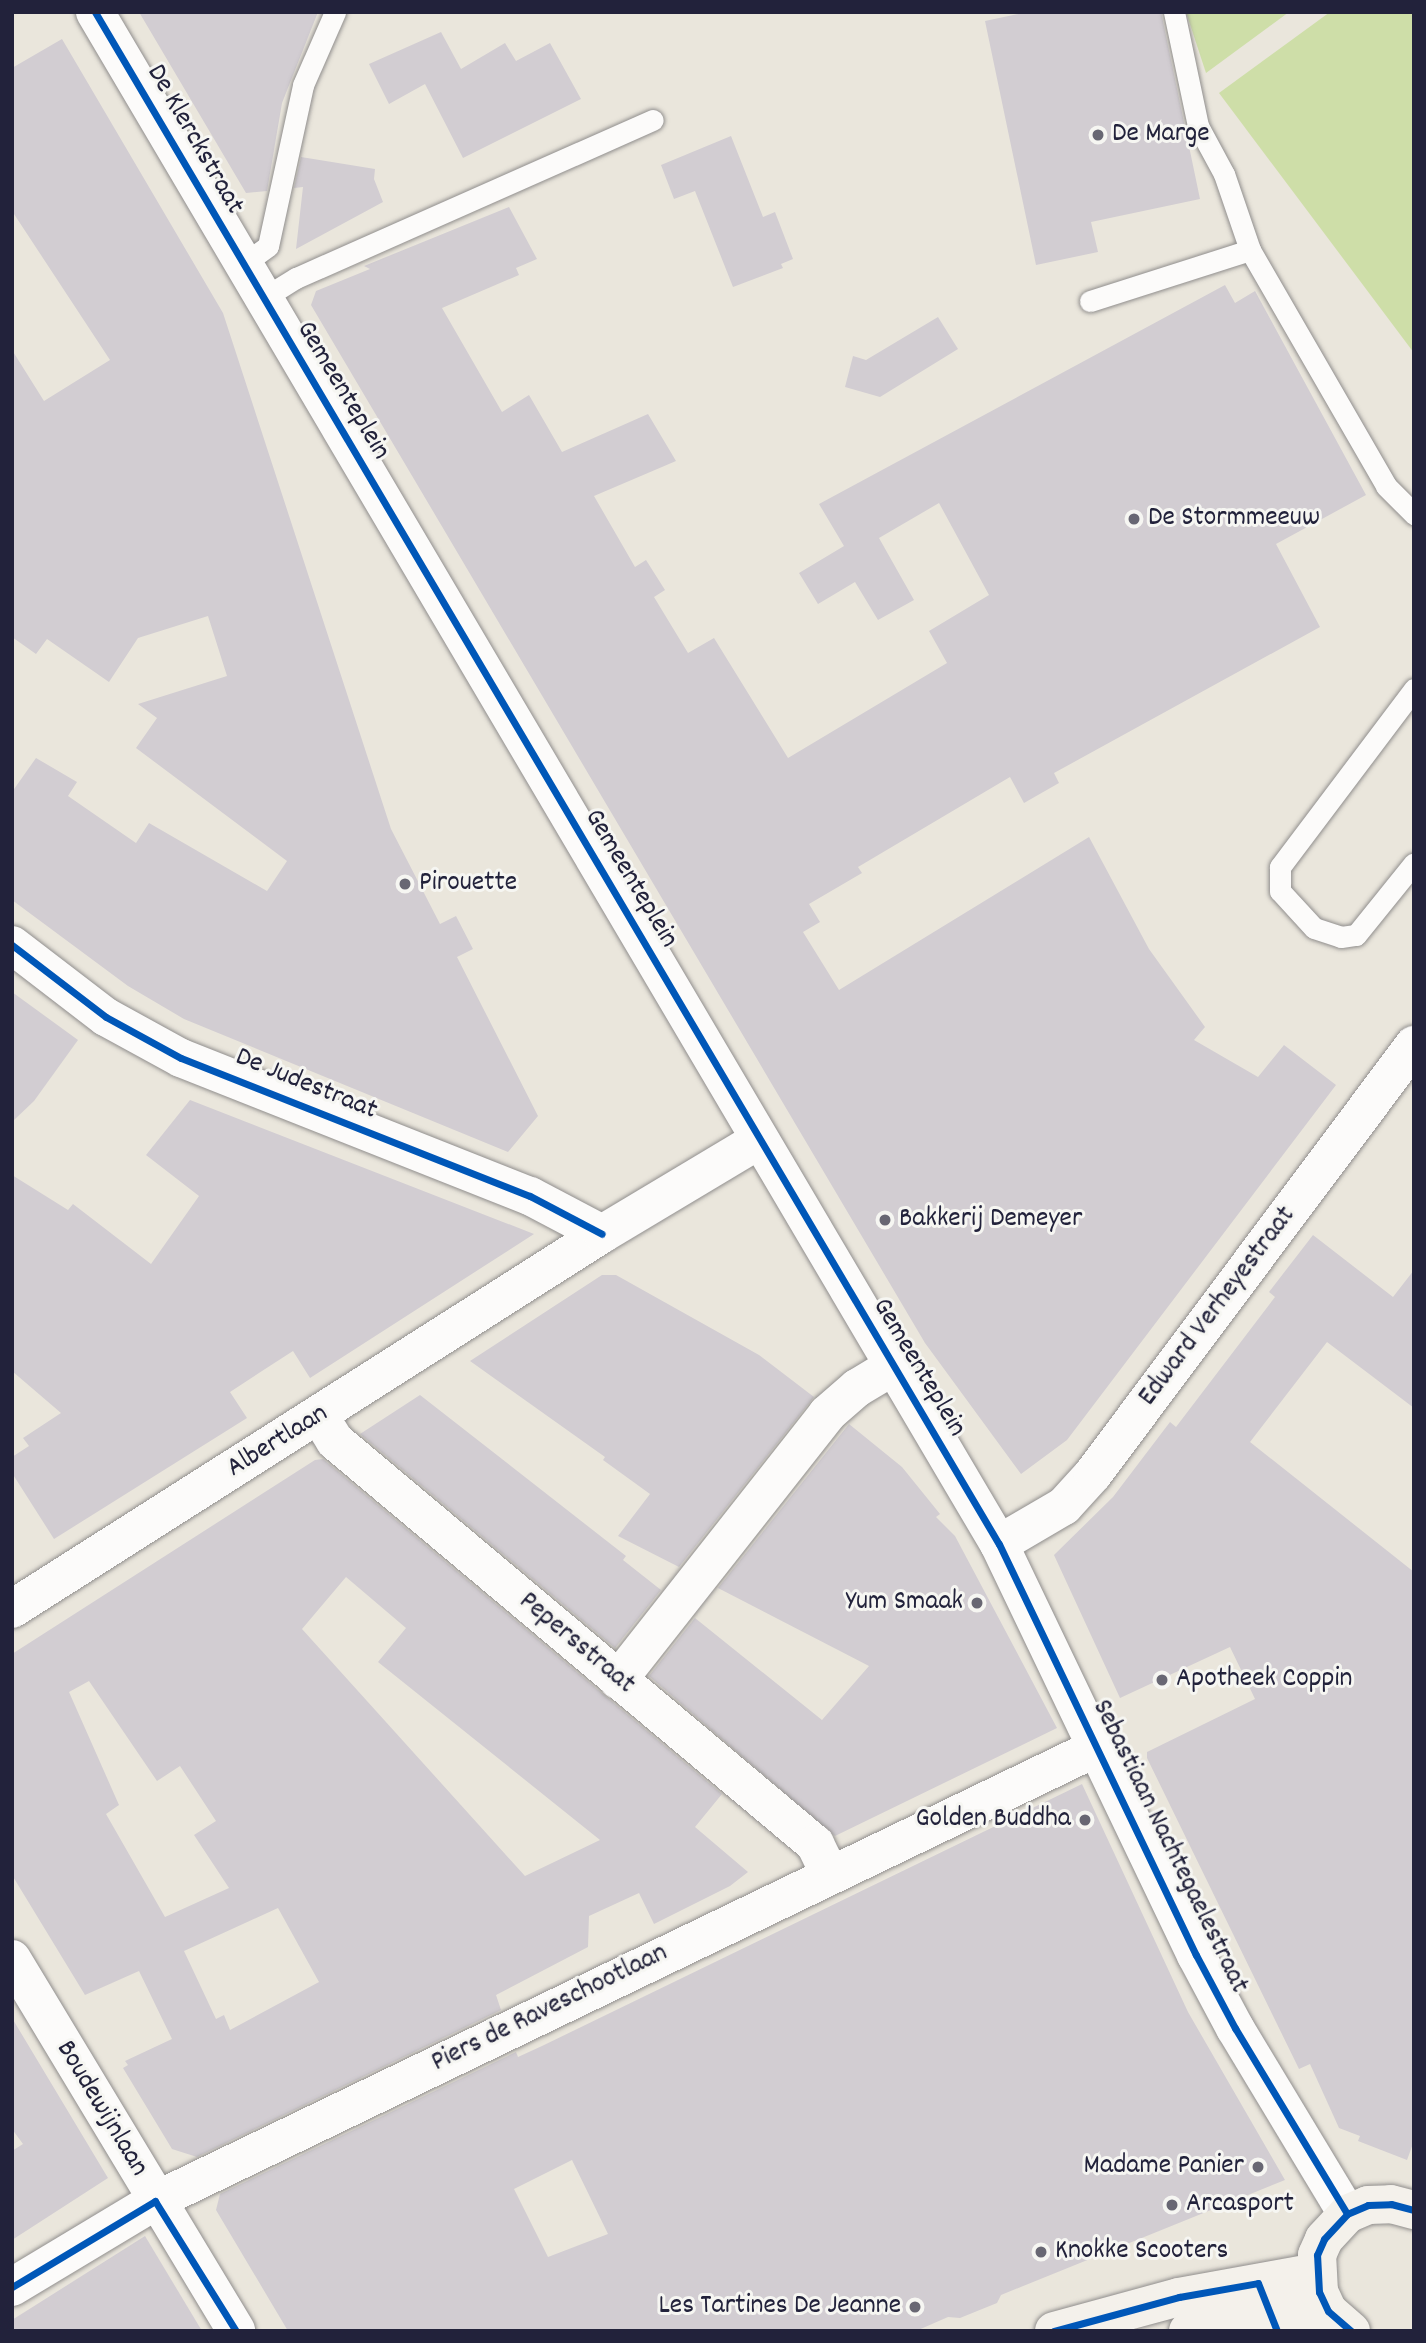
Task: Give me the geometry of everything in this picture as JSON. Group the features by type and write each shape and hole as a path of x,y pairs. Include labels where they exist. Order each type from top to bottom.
{"main road":[{"path":"1340,2321 1316,2272 1324,2239 1347,2214 1368,2205 1391,2203 1414,2210"},
{"path":"1054,2331 1133,2321 1316,2272"},
{"path":"1188,2331 1271,2313 1340,2321"}],"street":[{"name":"De Klerckstraat","path":"95,12 253,284"},
{"name":"Gemeenteplein","path":"253,284 967,1492"},
{"name":"De Judestraat","path":"12,945 106,1017 181,1058 530,1196 601,1234"},
{"name":"Edward Verheyestraat","path":"999,1544 1064,1506 1093,1474 1414,1045"},
{"path":"601,1234 759,1140"},
{"name":"Albertlaan","path":"12,1609 320,1417 601,1234"},
{"path":"618,1680 827,1414 857,1388 892,1367"},
{"name":"Pepersstraat","path":"320,1417 335,1441 815,1844 829,1873"},
{"name":"Sebastiaan Nachtegaelestraat","path":"967,1492 999,1544 1096,1748 1235,2028 1347,2214"},
{"name":"Piers de Raveschootlaan","path":"12,2287 155,2201 829,1873 1096,1748"},
{"name":"Boudewijnlaan","path":"12,1959 155,2201 236,2331"}],"lane":[{"path":"335,12 303,85 268,246 253,284 296,278 653,120"},
{"path":"1174,12 1198,126 1224,174 1251,250 1386,486 1414,514"},
{"path":"1090,301 1251,250"},
{"path":"1414,690 1280,867 1280,891 1314,928 1341,937 1356,934 1414,863"}],"green space":[{"path":"1186,12 1289,12 1206,73"},
{"path":"1330,12 1414,12 1414,353 1219,93"}],"building":[{"path":"139,12 318,12 282,103 267,191 246,193"},
{"name":"De Marge","path":"1028,12 1161,12 1200,199 1091,222 1098,252 1036,265 985,21"},
{"path":"441,32 461,69 505,43 516,61 550,43 581,99 463,158 425,84 389,104 369,64"},
{"path":"62,39 223,313 391,829 440,924 456,916 473,949 457,957 538,1116 508,1152 184,1019 128,986 12,900 12,792 36,758 77,782 68,796 136,843 149,823 267,891 287,861 136,748 157,718 138,704 227,676 208,616 138,638 109,682 47,639 36,654 12,637 12,350 44,401 110,360 12,211 12,68"},
{"path":"731,136 763,217 775,212 793,259 781,264 783,268 733,287 695,191 674,199 661,165"},
{"path":"301,157 375,169 374,179 383,202 296,249 303,187 294,188"},
{"path":"509,207 537,259 516,268 519,275 442,308 502,412 529,395 562,452 648,414 676,461 594,496 635,567 646,560 665,590 654,597 688,653 714,638 788,758 947,663 929,631 989,595 939,503 879,538 914,600 878,620 855,582 818,604 799,573 844,546 819,504 1225,285 1235,303 1255,291 1366,495 1276,544 1320,627 1054,773 1059,783 1024,803 1010,777 858,867 862,873 809,904 820,922 803,932 839,990 1089,837 1149,949 1205,1027 1194,1040 1258,1077 1284,1045 1336,1085 1067,1440 1021,1474 925,1343 311,305 316,291 370,269 364,266"},
{"path":"938,317 958,349 880,397 845,387 853,356 866,360"},
{"path":"12,992 78,1040 34,1101 12,1122"},
{"path":"190,1100 534,1234 310,1378 293,1351 230,1392 247,1418 54,1539 12,1473 12,1457 29,1446 23,1438 61,1413 12,1371 12,1175 68,1210 73,1204 151,1264 199,1196 146,1155"},
{"path":"1313,1235 1393,1297 1414,1270 1414,1408 1327,1342 1250,1442 1414,1572 1414,2141 1407,2160 1358,2141 1360,2136 1339,2128 1310,2064 1299,2069 1147,1758 1147,1752 1255,1699 1230,1647 1120,1698 1054,1555 1113,1497 1170,1422 1176,1427 1275,1297 1269,1292"},
{"path":"602,1275 616,1275 759,1355 814,1397 679,1567 618,1536 650,1494 603,1460 605,1457 470,1361"},
{"path":"420,1395 626,1556 623,1560 661,1590 615,1648 360,1434"},
{"path":"849,1424 902,1467 940,1514 936,1517 955,1536 1057,1728 835,1836 649,1676 695,1618 822,1720 869,1666 718,1588"},
{"path":"323,1459 722,1794 695,1827 748,1872 730,1886 654,1924 639,1893 589,1916 588,1947 496,1995 501,2010 197,2157 172,2149 123,2068 128,2065 125,2061 172,2039 139,1971 85,1995 12,1875 12,1654 315,1460","holes":["346,1577 406,1628 378,1662 600,1840 525,1876 302,1629","89,1681 157,1781 180,1766 216,1821 194,1835 229,1888 165,1917 106,1814 119,1805 69,1692","278,1908 319,1982 230,2030 224,2015 216,2019 184,1951"]},
{"path":"1082,1784 1188,2012 1285,2180 1001,2295 997,2303 960,2318 948,2317 916,2331 288,2331 216,2210 220,2194 516,2052 518,2057","holes":["572,2160 608,2234 548,2257 514,2189"]},
{"path":"12,2018 108,2178 12,2240 12,2151 23,2144 12,2129"},
{"path":"145,2236 202,2331 12,2331 12,2320"}],"cycle path":[{"path":"95,12 999,1544 1196,1955 1235,2028 1347,2214"},
{"path":"12,945 106,1017 181,1058 530,1196 602,1234"},
{"path":"12,2287 155,2201 236,2331"},
{"path":"1351,2331 1328,2311 1319,2292 1317,2255 1324,2239 1347,2214 1368,2205 1391,2204 1414,2210"},
{"path":"1054,2331 1179,2297 1258,2283 1277,2331"}],"place":[{"name":"De Marge","path":"1098,135"},
{"name":"De Stormmeeuw","path":"1134,519"},
{"name":"Pirouette","path":"405,884"},
{"name":"Bakkerij Demeyer","path":"885,1220"},
{"name":"Yum Smaak","path":"977,1603"},
{"name":"Apotheek Coppin","path":"1162,1680"},
{"name":"Golden Buddha","path":"1085,1820"},
{"name":"Madame Panier","path":"1258,2167"},
{"name":"Arcasport","path":"1172,2205"},
{"name":"Knokke Scooters","path":"1041,2252"},
{"name":"Les Tartines De Jeanne","path":"915,2307"}]}
